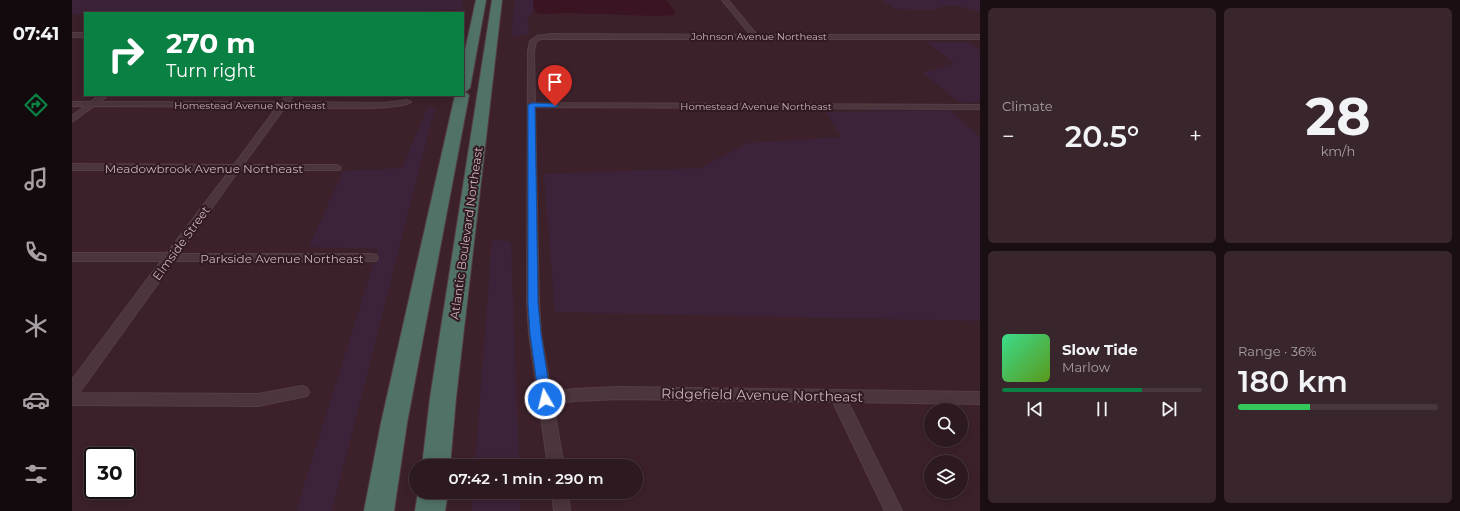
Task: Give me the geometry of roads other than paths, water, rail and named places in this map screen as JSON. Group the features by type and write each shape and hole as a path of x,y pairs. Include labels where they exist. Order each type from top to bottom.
{"highway":[{"path":"464,83 481,0"},
{"name":"Atlantic Boulevard Northeast","path":"437,459 443,398 497,0"},
{"path":"379,511 401,389 462,96"},
{"path":"430,511 432,499"}],"street":[{"path":"725,0 755,36"},
{"path":"72,35 84,35"},
{"name":"Johnson Avenue Northeast","path":"532,105 531,45 537,38 552,36 980,37"},
{"path":"72,120 103,96"},
{"name":"Elmside Street","path":"72,391 289,96"},
{"name":"Homestead Avenue Northeast","path":"72,104 384,105 407,102"},
{"path":"532,105 533,303 535,334 555,459"},
{"name":"Homestead Avenue Northeast","path":"532,105 980,106"},
{"name":"Meadowbrook Avenue Northeast","path":"72,167 336,168"},
{"name":"Parkside Avenue Northeast","path":"72,257 372,258"},
{"path":"72,399 258,400 302,392"},
{"name":"Ridgefield Avenue Northeast","path":"545,399 574,395 619,393 980,398"},
{"path":"837,396 894,511"},
{"path":"561,499 562,511"}]}
